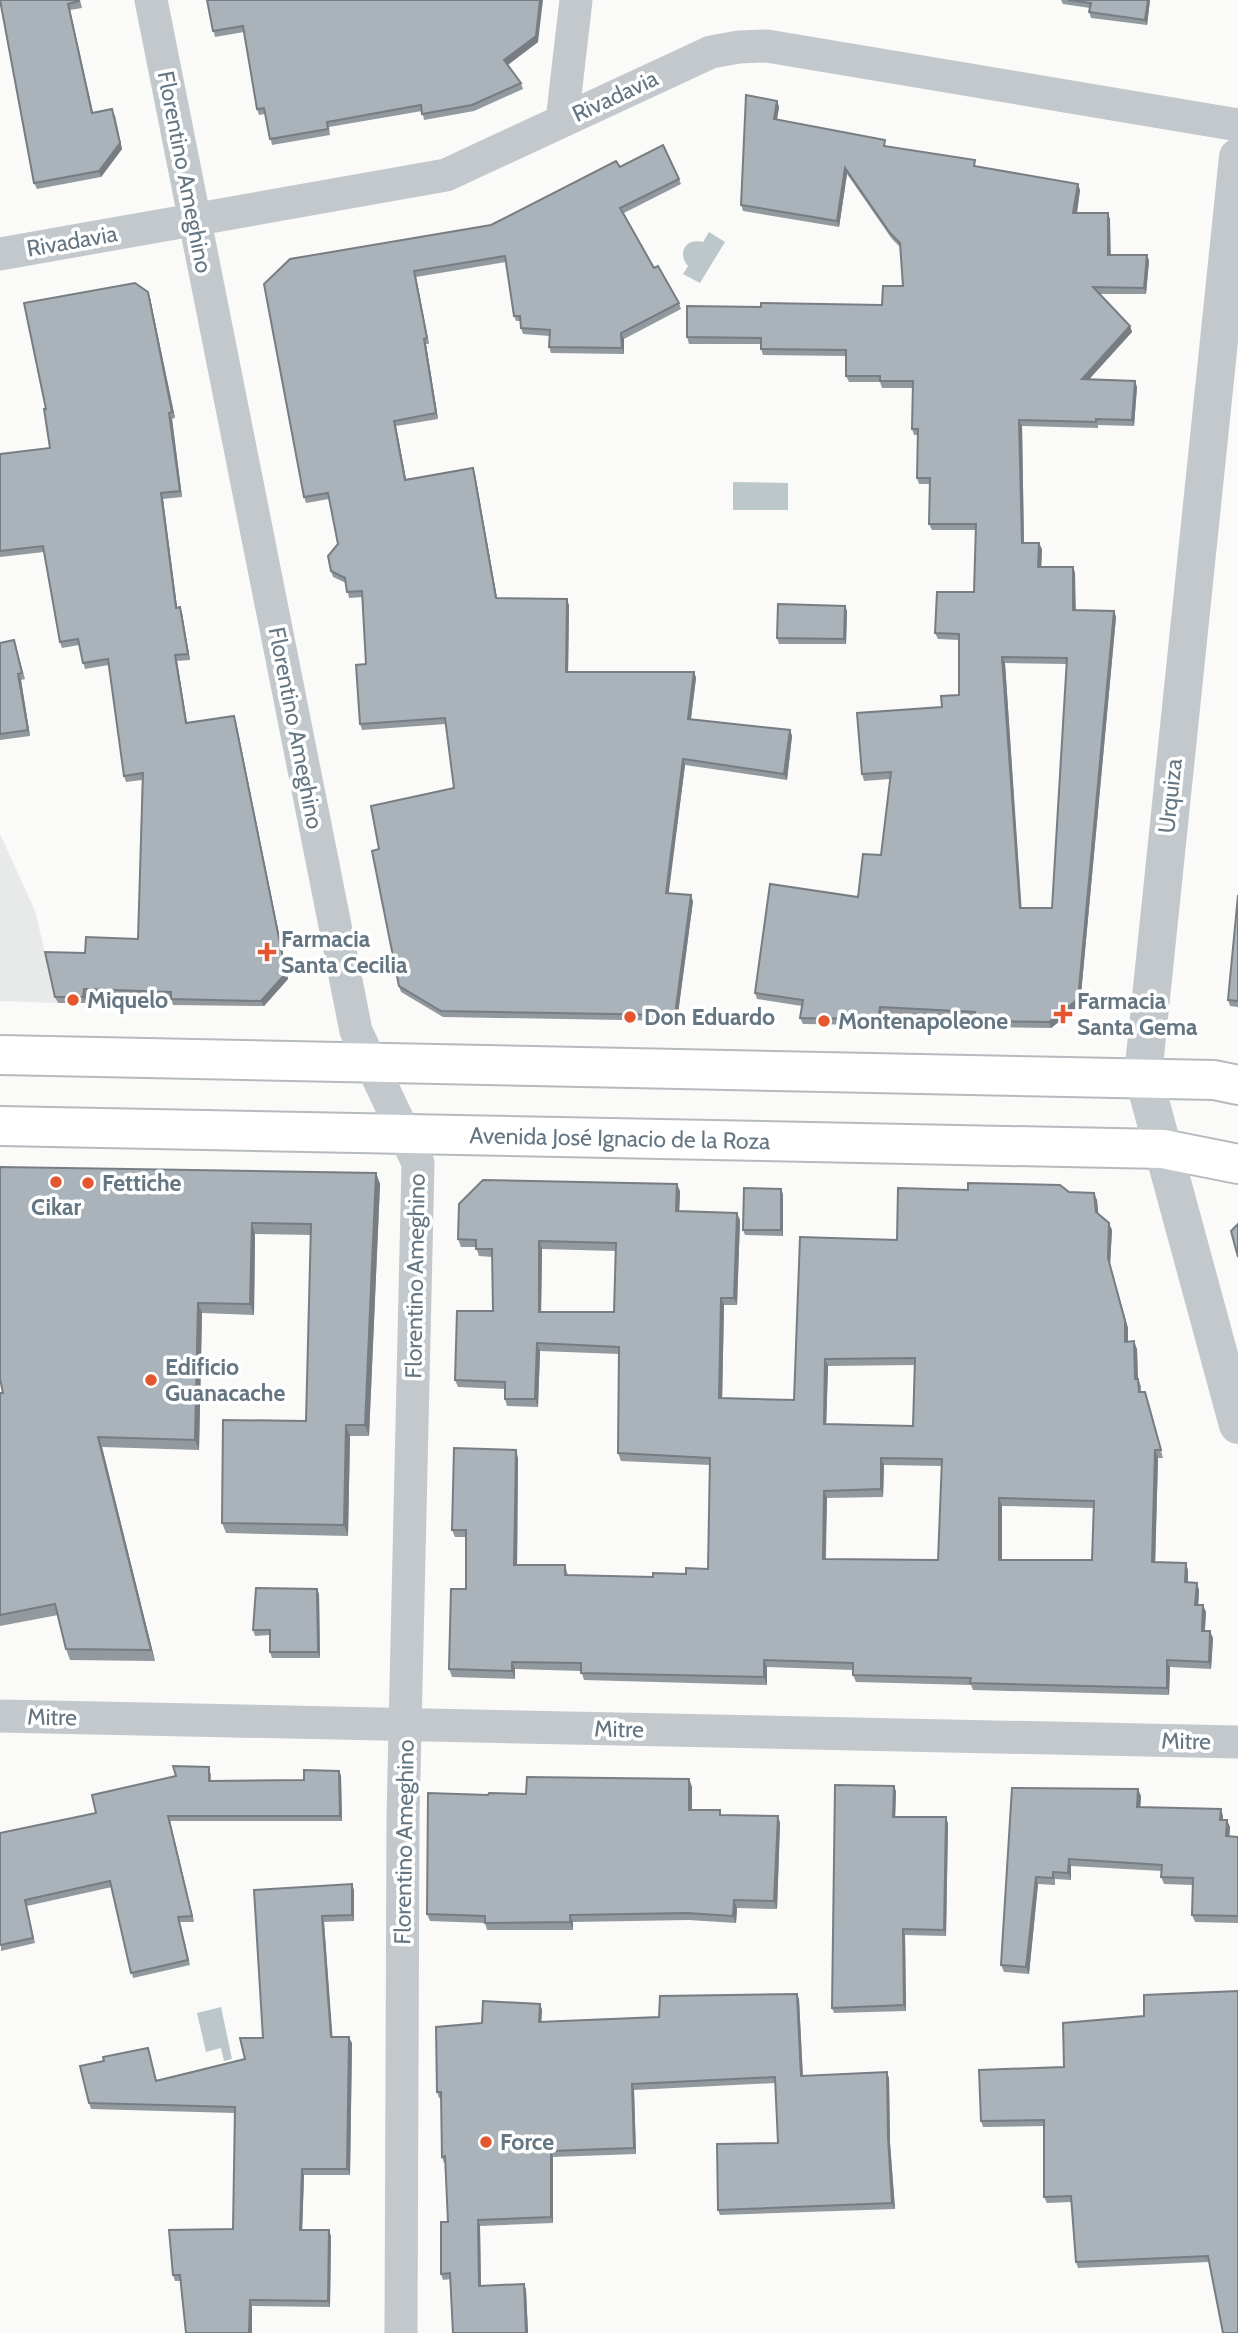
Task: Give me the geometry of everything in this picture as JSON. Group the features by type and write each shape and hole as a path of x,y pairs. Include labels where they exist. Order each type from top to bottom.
{"main road":[{"path":"0,1055 1214,1080 1238,1085"},
{"name":"Avenida José Ignacio de la Roza","path":"0,1126 1163,1149 1238,1164"},
{"path":"1163,1149 1238,1137"}],"street":[{"name":"Florentino Ameghino","path":"150,0 356,1031 418,1163 405,1724 401,2333"},
{"path":"562,121 576,0"},
{"name":"Rivadavia","path":"0,254 446,176 711,52 758,45 1238,125"},
{"name":"Urquiza","path":"1238,157 1150,988 1144,1079 1238,1425"},
{"name":"Mitre","path":"0,1716 1238,1742"}],"shaded area":[{"path":"709,232 725,242 700,283 683,274 688,266 683,252 687,244 703,242"},
{"path":"733,482 788,483 788,510 733,510"},
{"path":"0,834 35,911 57,1003 0,1001"},
{"path":"221,2007 232,2059 224,2061 221,2048 206,2052 197,2013"}],"building":[{"path":"0,0 79,0 68,4 92,113 112,109 120,143 99,171 34,183"},
{"path":"207,0 540,0 536,36 504,60 521,83 472,105 422,114 421,105 327,122 328,129 270,139 264,108 257,109 243,26 213,31"},
{"path":"1068,0 1148,0 1145,20 1089,12 1091,3"},
{"path":"746,95 777,101 774,119 885,140 884,146 975,160 974,166 1078,184 1073,213 1108,213 1108,255 1147,255 1144,288 1093,287 1130,326 1082,379 1135,381 1132,420 1019,420 1022,543 1039,543 1038,567 1073,567 1073,610 1114,611 1078,999 1049,1022 974,1021 975,1012 880,1007 878,1019 800,1018 803,1000 755,993 770,884 858,897 863,854 881,855 891,772 862,774 857,713 942,707 941,696 959,695 959,634 935,633 937,592 974,592 976,524 929,524 930,478 917,478 918,429 912,429 913,381 880,381 880,376 846,376 846,350 761,349 761,338 687,337 687,306 761,307 761,303 882,305 883,286 903,286 900,243 890,233 845,168 837,221 741,205","holes":["1002,657 1067,658 1052,908 1020,908"]},
{"path":"663,145 679,179 620,208 654,268 658,266 679,303 621,333 622,348 549,347 550,330 521,328 520,316 514,316 505,256 414,271 427,338 424,339 436,413 394,421 405,480 473,468 496,598 567,599 566,672 694,672 688,719 790,730 784,774 683,759 666,893 691,895 675,1015 441,1011 399,986 372,851 379,849 371,806 454,788 445,718 360,724 356,665 366,664 362,591 347,592 345,578 331,571 328,556 338,544 328,493 304,497 264,284 290,259 491,225 616,161 620,167"},
{"path":"135,283 148,292 172,412 169,413 180,491 161,493 176,608 180,607 188,654 175,655 186,723 234,716 286,973 261,1001 171,999 171,992 84,989 83,997 55,997 45,952 85,953 86,937 138,939 143,773 124,776 108,659 83,663 78,639 60,642 43,546 0,551 0,454 50,448 46,409 24,303"},
{"path":"778,604 845,606 844,639 777,638"},
{"path":"14,640 22,673 18,674 28,730 0,734 0,643"},
{"path":"1238,895 1238,1001 1228,1000"},
{"path":"0,1167 376,1173 365,1425 346,1425 344,1525 222,1523 223,1420 306,1421 311,1224 252,1223 250,1304 198,1303 195,1440 98,1437 151,1650 66,1649 55,1604 0,1615 0,1393 3,1393 0,1379"},
{"path":"483,1180 677,1184 676,1211 737,1213 734,1298 721,1298 719,1398 794,1400 800,1237 897,1240 898,1188 968,1190 968,1183 1060,1185 1069,1192 1094,1193 1096,1212 1109,1223 1108,1258 1125,1321 1125,1342 1134,1341 1135,1379 1138,1379 1139,1392 1145,1392 1161,1450 1155,1450 1152,1562 1186,1563 1185,1582 1197,1583 1195,1605 1203,1605 1202,1631 1210,1631 1209,1662 1167,1660 1167,1688 970,1683 971,1678 853,1675 853,1663 764,1660 764,1677 581,1673 581,1663 512,1662 512,1671 449,1669 451,1589 466,1589 466,1530 452,1530 454,1448 516,1450 514,1565 565,1565 565,1575 653,1577 653,1573 686,1574 686,1568 708,1569 710,1458 618,1453 619,1347 537,1343 535,1399 505,1399 505,1382 455,1380 457,1311 493,1311 492,1249 476,1249 476,1240 458,1239 459,1204","holes":["539,1241 616,1243 614,1312 539,1312","915,1358 913,1426 824,1424 825,1359","881,1458 942,1459 938,1560 823,1559 824,1491 881,1489","999,1498 1094,1501 1092,1560 999,1560"]},
{"path":"744,1188 781,1189 781,1230 743,1230"},
{"path":"1238,1224 1238,1257 1231,1231"},
{"path":"256,1588 317,1589 318,1652 270,1652 270,1630 253,1630"},
{"path":"173,1766 209,1767 209,1781 304,1780 304,1770 339,1771 340,1816 168,1816 192,1916 178,1917 188,1960 131,1973 110,1881 25,1900 33,1938 0,1945 0,1833 96,1813 92,1795 176,1776"},
{"path":"527,1777 689,1779 689,1810 720,1810 720,1815 778,1816 774,1901 734,1900 733,1916 687,1913 570,1915 570,1922 485,1923 485,1916 427,1914 428,1793 526,1794"},
{"path":"835,1785 894,1786 893,1817 946,1817 944,1930 903,1929 904,2005 832,2008"},
{"path":"1012,1788 1138,1789 1137,1807 1221,1809 1220,1820 1227,1820 1226,1836 1238,1837 1238,1916 1192,1915 1193,1878 1161,1877 1162,1865 1069,1859 1068,1873 1053,1872 1053,1878 1036,1877 1026,1967 1001,1965"},
{"path":"352,1884 352,1915 322,1916 331,2037 349,2037 347,2169 302,2169 300,2230 329,2230 328,2301 250,2300 249,2333 186,2333 180,2275 173,2275 169,2230 233,2229 235,2107 89,2103 80,2066 104,2061 103,2057 148,2048 156,2081 245,2059 240,2038 263,2038 254,1890"},
{"path":"1238,1991 1238,2333 1223,2333 1208,2256 1076,2262 1071,2196 1044,2197 1044,2120 981,2121 979,2070 1064,2067 1063,2023 1144,2016 1144,1995"},
{"path":"797,1994 801,2076 887,2072 892,2203 718,2210 717,2144 778,2143 775,2077 632,2084 634,2148 551,2151 551,2217 478,2220 479,2286 524,2284 526,2333 453,2333 450,2273 441,2274 441,2222 448,2222 445,2156 442,2157 441,2092 437,2092 436,2027 482,2023 483,2001 540,2004 539,2022 659,2017 660,1996"}],"place":[{"name":"Farmacia Santa Cecilia","path":"267,952"},
{"name":"Miquelo","path":"73,1000"},
{"name":"Farmacia Santa Gema","path":"1063,1014"},
{"name":"Don Eduardo","path":"630,1017"},
{"name":"Montenapoleone","path":"824,1021"},
{"name":"Cikar","path":"56,1182"},
{"name":"Fettiche","path":"88,1183"},
{"name":"Edificio Guanacache","path":"151,1380"},
{"name":"Force","path":"486,2142"}]}
